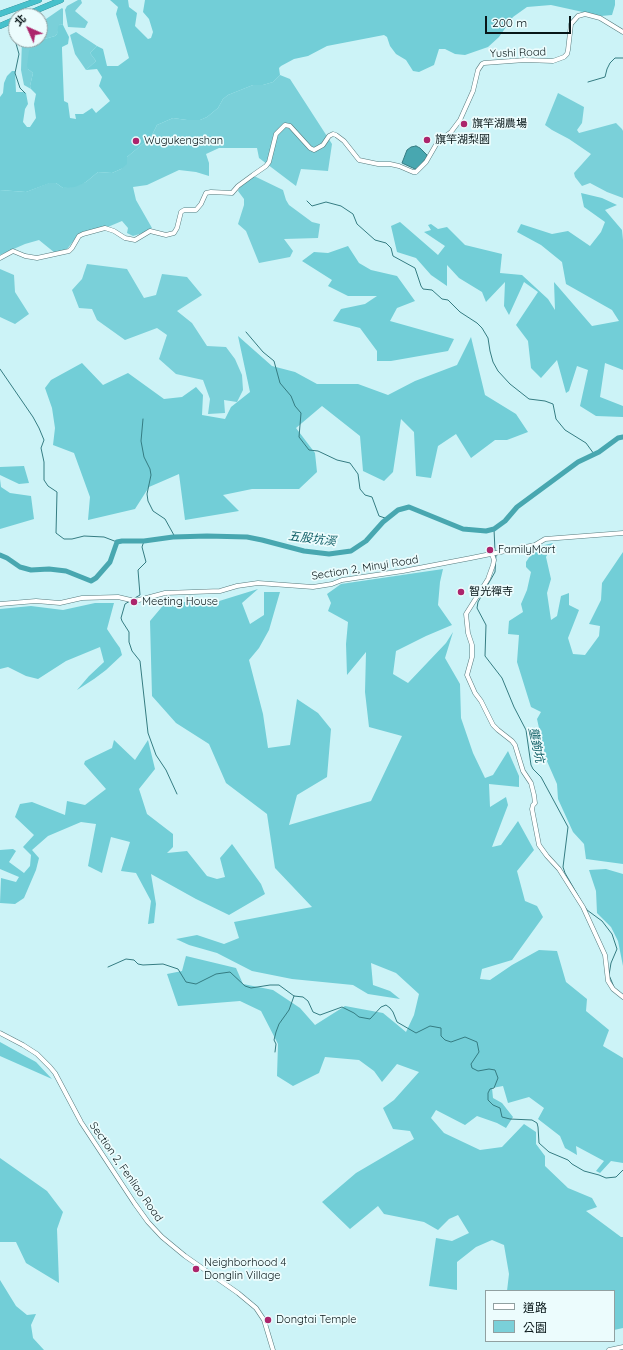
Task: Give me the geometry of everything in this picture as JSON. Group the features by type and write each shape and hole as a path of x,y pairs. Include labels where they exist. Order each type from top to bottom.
{"highway":[{"path":"0,14 39,0"},
{"path":"42,8 61,0"}],"street":[{"name":"Yushi Road","path":"0,258 13,251 25,256 37,258 62,252 72,248 79,236 105,228 114,230 125,238 135,240 150,231 166,235 174,233 177,228 181,212 184,210 196,210 199,208 206,193 232,193 253,174 266,166 269,162 276,134 285,125 290,126 310,148 314,150 323,145 329,136 333,134 344,141 360,160 399,166 416,172 426,162 437,143 451,132 460,120 473,90 478,70 482,64 525,60 553,61 564,57 568,50 570,24 578,16 585,14 600,18 623,32"},
{"name":"Section 2, Minyi Road","path":"0,604 36,601 60,603 82,598 118,597 135,601 165,593 220,591 237,586 258,583 313,586 332,584 342,580 403,571 535,545 545,540 623,533"},
{"path":"495,553 494,565 488,579 466,614 468,633 472,645 472,657 467,675 475,693 494,725 512,741 515,746 524,771 531,783 534,795 535,803 532,809 539,845 559,869 583,907 605,955 608,981 612,989 623,997"},
{"name":"Section 2, Fenliao Road","path":"0,1033 37,1054 50,1067 55,1073 81,1122 148,1222 162,1237 184,1256 238,1293 256,1308 264,1320 273,1350"},
{"path":"609,1350 623,1347"}],"green space":[{"path":"81,0 82,3 75,11 88,22 85,28 68,27 65,10 67,6"},
{"path":"62,8 63,9 63,25 60,24 55,36 48,38 48,18"},
{"path":"76,32 97,46 90,53 96,61 86,70 75,54 70,35"},
{"path":"22,48 37,48 28,69 33,73 30,86 31,89 24,85 21,70"},
{"path":"280,75 290,79 332,144 328,171 301,169 296,186 259,158 257,148 219,148 206,154 209,163 209,176 196,172 179,170 147,185 133,187 136,200 152,228 143,233 133,236 127,233 128,228 122,221 103,229 79,234 67,249 55,253 39,240 25,244 0,255 0,190 26,192 49,183 56,183 63,188 86,182 98,172 112,173 121,169 127,157 151,137 157,125 173,118 200,120 207,117 218,108 223,99 228,95 253,85 263,85 273,82"},
{"path":"558,93 584,107 582,123 577,130 579,133 616,123 622,129 623,198 590,183 582,186 575,177 574,173 591,154 545,125"},
{"path":"254,176 283,190 289,205 312,222 320,224 318,238 284,239 293,251 290,257 259,263 246,231 238,224 244,205 244,199 238,191 240,187"},
{"path":"87,264 127,269 144,298 156,295 162,274 187,277 202,295 177,311 192,323 207,346 226,347 235,359 242,375 243,390 237,402 224,400 225,413 208,414 210,399 203,380 176,374 159,359 167,335 157,328 125,340 97,320 92,309 79,308 72,290 82,279"},
{"path":"0,269 14,275 15,292 29,314 15,324 0,317"}],"shaded area":[{"path":"110,0 128,0 129,7 137,13 135,26 148,39 151,38 153,32 149,19 143,12 145,0 615,0 612,15 601,16 551,5 527,7 513,17 499,37 488,47 465,55 455,54 445,49 439,49 434,65 419,72 413,71 406,60 396,54 390,46 387,37 384,35 327,46 308,56 294,59 281,66 279,68 280,75 273,82 263,85 253,85 228,95 223,99 218,108 207,117 200,120 173,118 157,125 151,137 127,157 127,164 121,169 112,173 98,172 86,182 75,187 63,188 56,183 50,183 26,192 0,190 0,97 3,93 4,83 7,76 12,71 15,71 16,92 26,93 28,104 25,109 23,122 27,127 30,127 36,118 34,104 36,94 30,86 33,73 27,66 29,51 31,48 48,48 48,38 55,36 60,24 63,25 69,37 68,44 62,47 62,50 64,101 68,103 70,118 76,119 75,114 83,114 92,108 96,113 110,101 99,86 102,77 97,69 86,70 96,61 90,53 97,46 103,49 107,66 118,66 129,58 116,14 118,7"},
{"path":"416,146 427,155 418,168 415,169 402,163 407,150"},
{"path":"581,193 602,198 617,205 605,210 622,230 623,370 605,363 600,397 623,406 623,417 596,416 580,406 588,370 577,366 569,391 566,393 557,360 541,378 531,368 528,341 516,325 538,292 524,282 509,315 504,306 505,282 486,302 482,292 459,278 447,265 447,286 431,275 416,258 397,252 391,226 400,222 438,255 445,246 424,232 431,230 428,225 431,224 438,229 447,227 465,245 502,254 500,273 522,275 548,299 555,310 554,282 592,326 619,321 612,310 566,284 562,262 541,245 517,232 521,224 552,234 568,231 590,246 601,232 605,222 584,207"},
{"path":"348,246 359,263 371,270 397,276 415,301 397,308 390,321 454,339 448,351 391,361 377,361 377,351 360,328 333,321 341,309 365,304 377,296 348,296 328,286 332,280 302,261 314,252 328,253"},
{"path":"238,336 272,366 295,372 317,384 358,384 388,395 415,381 457,365 471,337 485,395 516,414 528,432 507,440 495,440 471,458 456,434 438,446 431,478 416,476 414,432 401,419 393,472 384,481 363,471 360,436 322,406 296,428 315,453 317,472 299,489 252,489 223,495 239,511 185,520 179,474 149,487 135,509 88,520 90,497 74,453 53,445 55,428 52,408 45,388 51,380 82,363 103,385 128,373 164,399 182,397 196,387 203,395 202,415 225,419 231,407 250,392"},
{"path":"24,466 29,483 19,484 0,475 0,467"},
{"path":"0,479 1,487 10,493 31,496 34,519 0,529"},
{"path":"553,543 546,557 551,579 547,593 551,620 557,616 561,596 569,593 569,605 579,610 568,638 573,654 585,655 599,636 600,626 589,624 601,600 602,583 623,552 623,864 586,859 584,844 573,832 558,799 557,784 546,759 537,719 541,712 531,707 517,662 519,635 508,634 509,621 523,612 521,604 527,590 531,572 526,567 526,562 536,547"},
{"path":"443,569 438,605 452,625 396,651 393,674 408,683 446,643 453,632 445,658 460,684 461,718 473,753 485,778 493,775 508,751 519,776 519,787 489,784 490,807 506,797 508,805 492,847 501,845 518,821 534,850 517,871 525,901 537,906 543,917 512,960 482,969 480,979 490,980 512,965 539,950 557,951 566,982 587,999 586,1011 609,1030 603,1046 623,1058 623,1163 611,1161 600,1173 596,1171 604,1161 576,1146 577,1155 565,1148 560,1136 538,1119 544,1108 529,1097 508,1103 503,1086 492,1088 493,1098 502,1103 513,1117 506,1128 477,1116 465,1125 436,1110 431,1118 444,1133 480,1150 502,1147 524,1124 536,1132 536,1144 545,1156 545,1166 568,1188 592,1198 597,1207 586,1211 623,1237 623,1328 615,1330 615,1290 507,1290 509,1274 504,1245 492,1240 476,1247 457,1262 457,1290 429,1286 436,1238 452,1241 469,1233 458,1215 449,1219 438,1230 424,1222 384,1214 378,1206 350,1229 322,1202 356,1173 414,1139 410,1131 393,1129 383,1108 394,1100 419,1072 397,1064 382,1082 374,1071 359,1060 325,1057 319,1073 293,1086 277,1076 278,1044 261,1011 240,1001 178,1006 167,974 182,971 186,956 236,968 243,984 273,990 300,1008 315,1025 345,1006 383,1013 406,1032 414,1015 419,994 396,973 371,963 373,985 390,991 400,999 368,994 353,985 292,979 252,971 217,953 189,945 176,939 197,935 224,944 239,938 234,922 312,907 275,868 267,814 226,783 209,744 176,723 152,696 150,621 166,602 216,602 258,589 242,603 250,624 264,615 264,592 280,592 269,630 259,648 249,660 263,714 268,748 290,745 297,699 318,713 331,729 327,777 297,795 289,825 371,801 402,736 369,727 365,692 366,652 347,675 346,644 348,622 328,611 331,603 327,594 341,584"},
{"path":"95,603 114,603 107,629 120,648 122,655 94,679 77,690 104,662 100,647 66,661 38,679 26,676 8,667 0,669 0,609 31,606 63,610"},
{"path":"114,740 135,760 148,740 155,769 139,789 147,814 173,834 173,847 167,853 187,851 207,876 217,879 225,877 220,858 232,844 261,884 265,894 229,915 151,874 156,904 154,923 148,924 151,901 136,873 121,871 130,842 111,837 102,873 88,866 96,824 81,822 48,836 32,850 39,858 36,870 24,898 15,904 0,903 1,878 16,882 19,877 0,869 0,850 13,849 16,851 9,862 24,873 30,866 31,855 23,847 34,835 15,817 20,804 32,802 65,815 67,801 85,805 106,789 84,764 85,761 112,748"},
{"path":"606,869 623,874 623,966 618,941 611,927 597,913 596,891 589,870"},
{"path":"0,1042 36,1062 52,1079 0,1056"},
{"path":"0,1158 47,1191 63,1212 57,1229 59,1283 26,1263 16,1242 0,1242"},
{"path":"0,1280 16,1306 27,1315 36,1314 31,1325 33,1338 44,1350 0,1350"}],"waterway":[{"path":"17,48 19,54 15,73 20,88 25,93"},
{"path":"588,82 605,77 610,63 615,58 623,58"},
{"path":"307,201 312,206 326,202 341,206 353,214 357,224 375,240 386,243 391,248 393,256 415,268 423,289 432,290 442,299 448,300 460,312 482,328 488,338 493,362 498,371 510,384 529,399 545,401 553,404 556,419 565,430 586,443 594,454"},
{"path":"246,332 263,352 274,361 280,383 291,396 295,406 301,413 299,437 309,450 318,451 337,460 350,463 358,474 360,489 365,495 372,497 379,516 388,519"},
{"path":"0,369 33,417 44,440 41,448 44,462 44,480 48,486 57,492 56,533 64,539 84,536 104,537 117,542"},
{"path":"143,419 141,441 144,457 150,469 151,475 147,494 148,501 153,511 165,519 175,537"},
{"name":"五股坑溪","path":"0,555 20,567 31,570 49,569 66,571 91,581 96,578 110,562 117,542 122,541 144,541 173,537 247,537 304,551 329,554 351,551 366,541 383,522 398,510 409,507 463,529 486,531 494,529 505,521 517,507 578,462 599,452 618,438 623,437"},
{"name":"壟鉤坑","path":"494,529 495,551"},
{"path":"133,599 140,595 138,570 146,562 142,547 144,541"},
{"name":"壟鉤坑","path":"496,554 495,572 478,602 477,608 486,625 485,656 502,678 514,707 526,730 531,765 541,777 568,827 563,867 580,899"},
{"path":"130,601 125,604 121,618 129,632 129,642 132,651 140,661 148,733 156,755 166,770 177,794"},
{"name":"壟鉤坑","path":"585,907 602,921 612,934 617,949 611,963 609,975 614,987"},
{"path":"108,967 126,959 134,960 138,964 143,965 163,964 178,969 186,982 196,984 216,974 230,972 245,986 251,988 279,985 294,996 303,997 308,1001 313,1012 320,1015 342,1007 359,1017 370,1019 381,1007 386,1005 393,1012 397,1022 416,1033 430,1026 441,1028 441,1036 445,1040 451,1042 465,1037 477,1042 479,1052 471,1064 472,1068 478,1071 489,1069 495,1070 498,1078 494,1088 490,1089 488,1093 488,1100 493,1105 500,1108 502,1117 532,1120 537,1123 539,1143 549,1152 568,1160 584,1171 606,1178 616,1177 623,1170"},
{"path":"275,1052 276,1044 274,1040 276,1032 279,1024 289,1010 294,996"}],"place":[{"name":"旗竿湖農場","path":"464,124"},
{"name":"旗竿湖梨園","path":"427,140"},
{"name":"Wugukengshan","path":"136,141"},
{"name":"FamilyMart","path":"490,550"},
{"name":"智光禪寺","path":"461,592"},
{"name":"Meeting House","path":"134,602"},
{"name":"Neighborhood 4 Donglin Village","path":"196,1269"},
{"name":"Dongtai Temple","path":"268,1320"}]}
